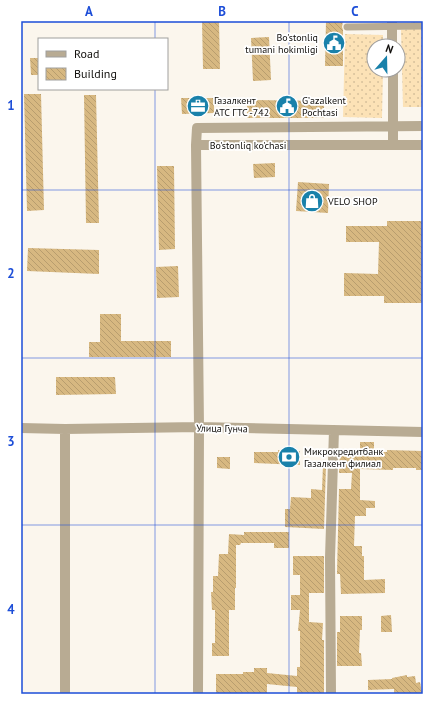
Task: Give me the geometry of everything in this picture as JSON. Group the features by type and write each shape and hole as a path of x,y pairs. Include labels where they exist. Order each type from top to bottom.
{"street":[{"path":"392,24 392,38"},
{"path":"347,27 392,24 423,26"},
{"path":"392,78 394,144"},
{"name":"Bo'stonliq ko'chasi","path":"423,126 197,128 196,146 423,145"},
{"path":"196,146 199,427 198,694"},
{"name":"Улица Гунча","path":"21,428 199,427 423,432"},
{"path":"65,428 65,694"},
{"path":"331,694 330,558 334,430"}],"shaded area":[{"path":"411,21 423,21 423,107 403,107 402,78 406,78 406,38 401,38 401,30 411,29"},
{"path":"345,34 383,35 383,38 366,38 366,78 383,78 382,118 343,117"}],"building":[{"path":"202,21 219,21 220,69 203,69"},
{"name":"Bo'stonliq tumani hokimligi","path":"326,21 343,21 343,66 325,66"},
{"path":"269,37 271,80 253,81 251,38"},
{"path":"30,58 38,58 38,75 31,75"},
{"path":"24,94 41,94 44,210 27,211"},
{"path":"84,95 96,95 99,223 86,223"},
{"name":"Газалкент АТС ГТС -742","path":"181,98 214,98 214,113 182,114"},
{"path":"247,100 324,101 324,118 247,118"},
{"path":"275,163 275,177 254,178 253,164"},
{"path":"157,166 174,166 175,249 159,250"},
{"name":"VELO SHOP","path":"298,182 329,184 328,213 296,211"},
{"path":"387,221 423,221 423,303 384,303 384,296 344,296 344,273 378,274 379,242 346,242 346,226 387,226"},
{"path":"28,248 99,250 99,274 27,271"},
{"path":"178,266 179,297 157,298 156,267"},
{"path":"100,314 121,314 121,341 171,341 171,357 89,357 89,342 100,342"},
{"path":"56,377 115,377 116,394 56,395"},
{"path":"360,442 374,442 374,452 387,452 387,450 423,451 423,470 416,470 416,468 393,468 393,470 360,469 360,500 375,501 375,508 366,508 366,516 355,516 354,546 362,546 362,556 364,556 364,580 385,579 385,593 341,594 340,574 337,574 339,489 351,489 352,473 339,473 340,452 360,451"},
{"path":"278,450 300,451 300,465 254,463 254,452 278,452"},
{"path":"217,457 230,457 230,469 217,468"},
{"path":"323,465 326,465 324,529 285,527 285,509 290,509 291,497 311,498 311,489 322,490"},
{"path":"244,532 289,532 289,548 274,548 274,543 241,543 240,545 236,545 235,610 229,610 229,656 212,656 212,643 215,643 215,610 212,610 211,592 213,592 213,576 218,576 219,554 228,554 229,534 244,535"},
{"path":"293,556 324,556 324,593 309,593 309,622 323,623 322,640 324,640 324,694 297,694 297,687 267,684 267,694 216,694 216,674 243,674 243,672 254,672 254,668 267,668 267,673 297,676 297,667 300,667 300,631 298,631 300,610 291,610 291,595 300,595 300,575 293,575"},
{"path":"391,615 392,632 381,632 381,616"},
{"path":"340,616 362,616 359,653 361,653 362,666 337,666 337,632 340,632"},
{"path":"407,675 407,677 415,676 416,683 420,682 422,693 394,694 394,689 368,690 368,680 392,679"}],"place":[{"name":"Bo'stonliq tumani hokimligi","path":"334,43"},
{"name":"Газалкент АТС ГТС -742","path":"198,106"},
{"name":"Gʼazalkent Pochtasi","path":"287,106"},
{"name":"VELO SHOP","path":"312,201"},
{"name":"Микрокредитбанк Газалкент филиал","path":"289,457"}]}
